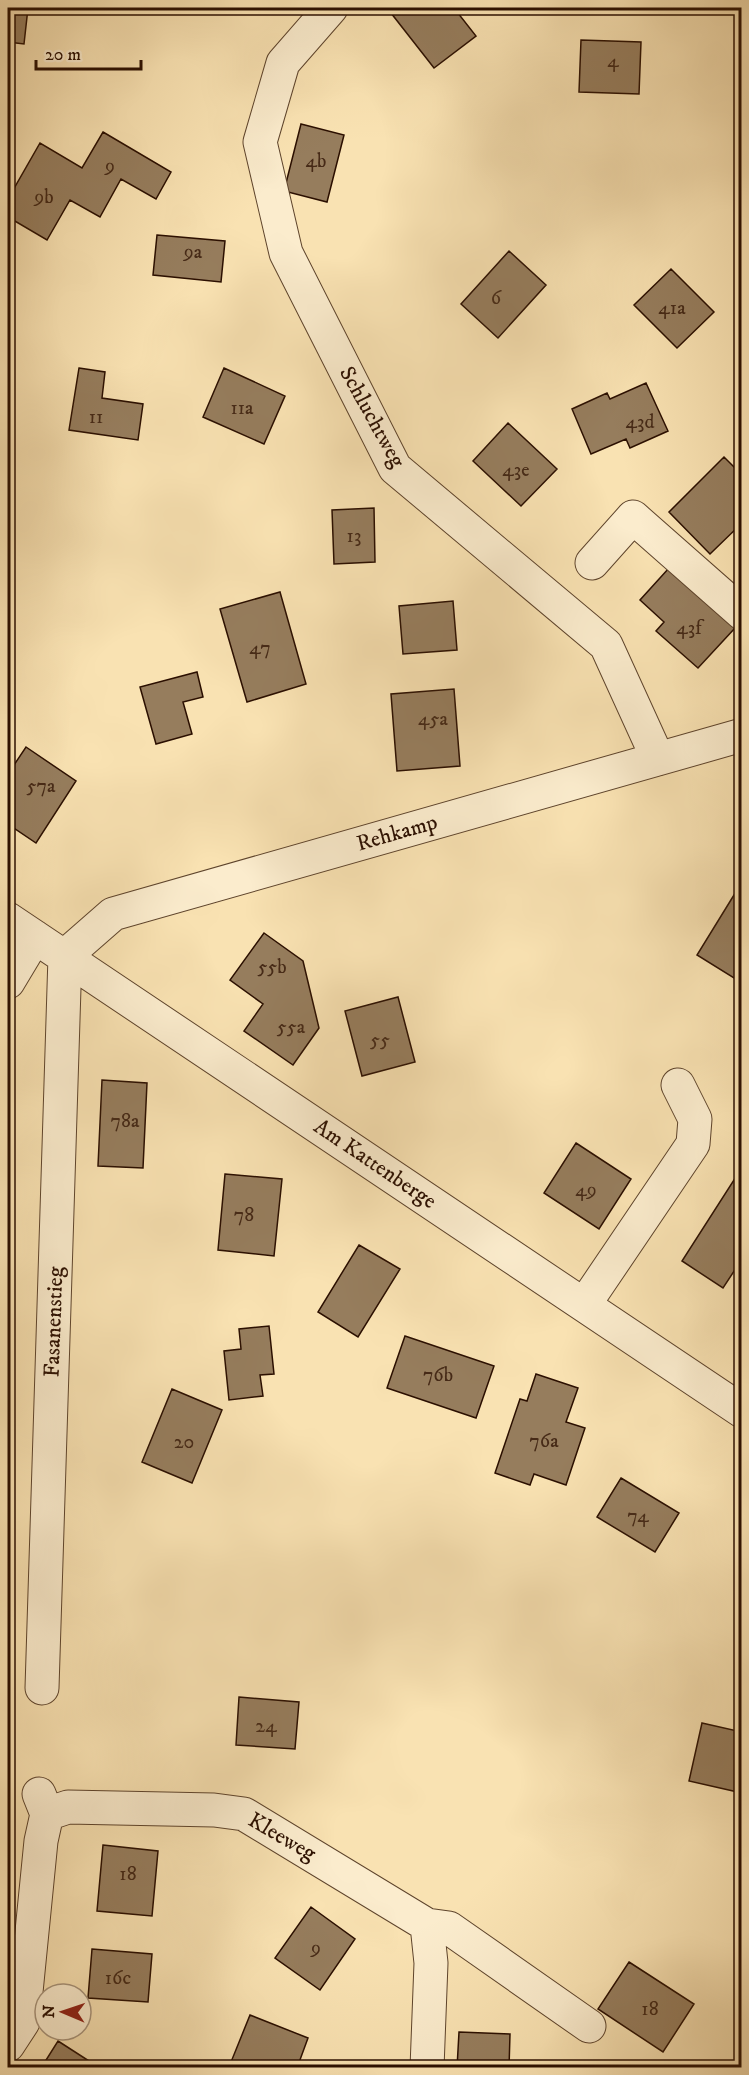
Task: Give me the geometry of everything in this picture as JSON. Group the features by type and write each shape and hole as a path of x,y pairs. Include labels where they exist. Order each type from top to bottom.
{"street":[{"name":"Schluchtweg","path":"331,8 283,63 260,142 286,253 394,468 606,645 658,759"},
{"path":"592,563 633,517 741,613"},
{"name":"Rehkamp","path":"65,956 113,914 741,735"},
{"name":"Am Kattenberge","path":"8,918 741,1411"},
{"path":"8,982 35,937"},
{"name":"Fasanenstieg","path":"42,1688 65,956"},
{"path":"584,1305 693,1144 695,1119 678,1085"},
{"name":"Kleeweg","path":"10,2037 23,2022 43,1804 68,1807 214,1810 244,1814 427,1925 450,1928 589,2026"},
{"path":"427,1925 431,1963 427,2067"}],"building":[{"path":"8,8 28,8 24,44 8,42"},
{"path":"397,8 454,8 476,36 434,68 391,13"},
{"path":"581,40 641,42 639,94 579,92"},
{"path":"301,124 344,135 327,202 284,191"},
{"path":"103,132 171,172 156,199 121,179 100,217 70,200 47,240 8,217 8,199 40,143 82,168"},
{"path":"157,235 225,241 221,282 153,275"},
{"path":"509,251 546,285 498,338 461,304"},
{"path":"671,269 714,312 677,348 634,305"},
{"path":"79,368 105,372 102,398 143,404 138,440 69,430"},
{"path":"224,368 285,396 264,444 203,417"},
{"path":"646,383 668,431 630,448 626,439 591,454 572,409 607,393 610,399"},
{"path":"508,423 557,469 521,506 473,461"},
{"path":"724,457 742,475 742,523 710,554 669,512"},
{"path":"374,508 375,562 334,564 332,510"},
{"path":"669,568 735,628 698,668 656,631 664,622 640,600"},
{"path":"280,592 306,684 247,702 220,609"},
{"path":"453,601 457,650 403,654 399,606"},
{"path":"197,672 203,697 183,702 192,734 156,744 140,687"},
{"path":"454,689 460,766 397,771 391,694"},
{"path":"26,747 76,781 36,843 8,824 8,774"},
{"path":"742,882 742,983 697,955"},
{"path":"264,933 303,961 319,1028 293,1065 244,1031 263,1004 230,980"},
{"path":"398,997 415,1062 362,1076 345,1011"},
{"path":"102,1080 147,1083 143,1168 98,1166"},
{"path":"576,1143 631,1179 599,1229 544,1193"},
{"path":"741,1169 742,1259 723,1288 682,1261"},
{"path":"225,1174 282,1179 274,1256 218,1250"},
{"path":"359,1245 400,1269 358,1337 318,1312"},
{"path":"269,1326 274,1374 260,1375 263,1396 229,1400 224,1351 241,1349 239,1329"},
{"path":"405,1336 494,1366 476,1418 387,1388"},
{"path":"536,1374 578,1388 566,1422 585,1428 566,1485 534,1474 530,1485 495,1473 520,1399 527,1401"},
{"path":"172,1389 222,1410 192,1483 142,1462"},
{"path":"621,1478 679,1513 655,1552 597,1517"},
{"path":"239,1697 299,1702 295,1749 236,1745"},
{"path":"702,1723 742,1732 742,1793 689,1781"},
{"path":"103,1845 158,1851 152,1916 97,1911"},
{"path":"311,1907 355,1939 320,1990 275,1958"},
{"path":"92,1949 152,1954 148,2002 93,1998 93,1982 89,1982"},
{"path":"629,1962 694,2004 663,2052 598,2009"},
{"path":"250,2015 308,2038 297,2068 244,2068 231,2062"},
{"path":"459,2032 510,2034 509,2068 457,2068"},
{"path":"60,2042 100,2068 41,2068"}]}
